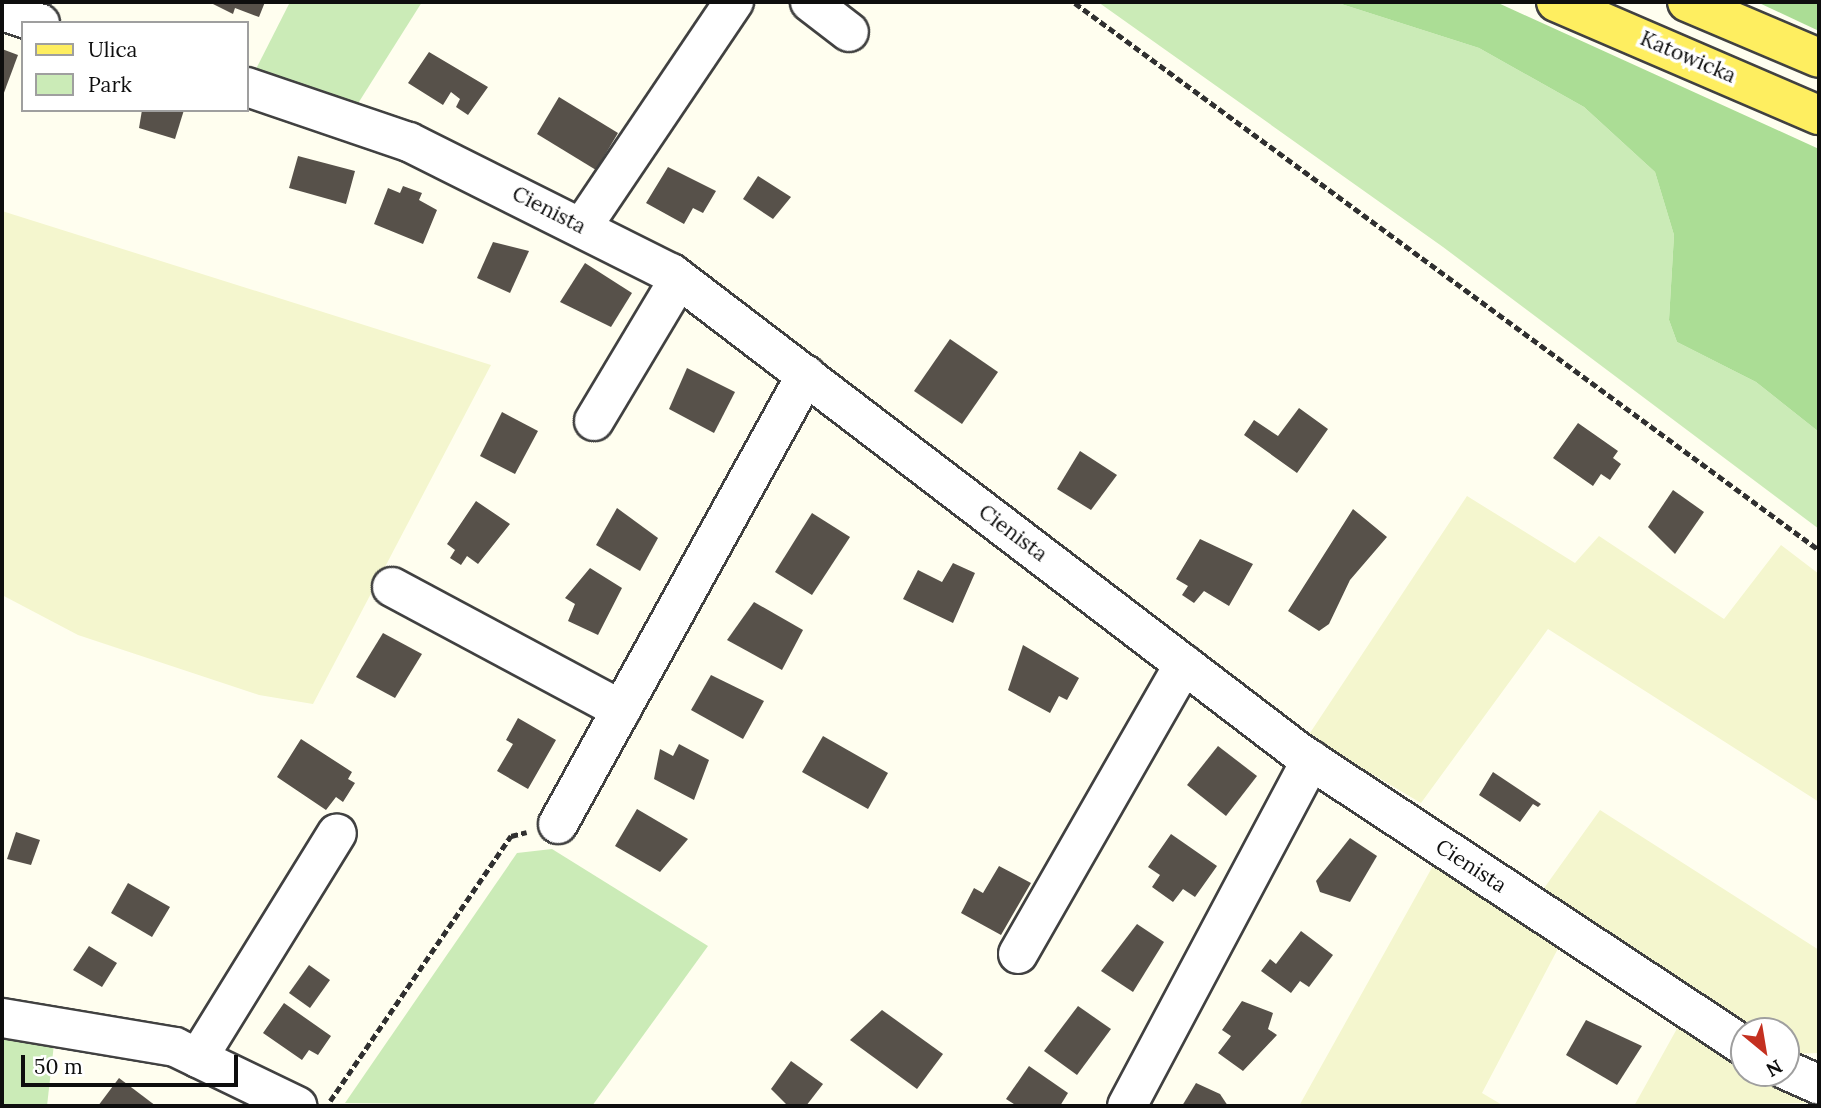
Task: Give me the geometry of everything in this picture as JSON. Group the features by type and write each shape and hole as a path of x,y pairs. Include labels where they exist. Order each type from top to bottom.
{"main road":[{"name":"Katowicka","path":"1556,2 1819,115"},
{"path":"1687,2 1819,58"}],"street":[{"path":"582,227 734,2"},
{"path":"810,2 849,32"},
{"path":"2,12 33,21"},
{"name":"Cienista","path":"248,88 409,142 582,227 679,279 1311,760 1730,1037"},
{"path":"594,421 679,279"},
{"path":"558,824 806,375"},
{"path":"392,587 621,710"},
{"path":"1018,954 1184,664"},
{"path":"1126,1106 1311,760"},
{"path":"198,1058 337,833"},
{"path":"2,1018 175,1047 297,1106"},
{"path":"1800,1076 1819,1085"}],"path":[{"path":"1075,3 1819,550"},
{"path":"326,1106 511,836 558,824"}],"green space":[{"path":"290,2 422,2 357,105 256,69"},
{"path":"1098,2 1335,2 1479,48 1584,107 1655,172 1674,235 1669,320 1677,342 1756,382 1819,432 1819,529 1443,247"},
{"path":"1335,2 1496,2 1819,149 1819,432 1756,382 1677,342 1669,320 1674,235 1655,172 1584,107 1479,48"},
{"path":"1757,2 1819,2 1819,31"},
{"path":"2,211 491,365 313,704 259,695 78,635 2,595"},
{"path":"1467,496 1575,563 1599,536 1724,619 1781,545 1819,574 1819,802 1548,629 1421,803 1308,736"},
{"path":"1600,810 1819,950 1819,1053 1800,1054 1800,1017 1732,1017 1542,891"},
{"path":"552,849 708,946 592,1106 345,1103 517,853"},
{"path":"1434,864 1562,941 1482,1093 1504,1106 1299,1106"},
{"path":"1679,1025 1730,1056 1730,1087 1781,1087 1808,1103 1634,1106"},
{"path":"2,1036 54,1044 47,1106 2,1106"}],"building":[{"path":"209,2 265,2 259,17 235,8 233,14"},
{"path":"2,49 18,55 2,98"},
{"path":"429,52 488,87 468,115 456,107 460,99 451,92 443,105 408,83"},
{"path":"559,97 618,133 596,170 537,134"},
{"path":"142,112 183,112 175,139 139,128"},
{"path":"298,156 355,171 346,204 289,188"},
{"path":"668,167 716,191 703,213 693,208 684,224 646,203"},
{"path":"758,176 791,197 773,219 743,199"},
{"path":"403,186 422,193 419,200 437,210 423,244 374,224 388,188 400,193"},
{"path":"493,242 529,251 510,293 477,278"},
{"path":"585,263 632,293 611,327 560,302"},
{"path":"950,339 998,372 962,424 914,391"},
{"path":"687,368 735,392 714,433 669,409"},
{"path":"1299,408 1328,429 1297,473 1244,435 1254,420 1278,436"},
{"path":"502,412 538,431 515,474 480,456"},
{"path":"1578,423 1618,451 1613,458 1621,464 1610,480 1601,474 1593,486 1553,458"},
{"path":"1080,451 1117,475 1091,510 1057,489"},
{"path":"1673,490 1704,512 1675,554 1648,527"},
{"path":"476,501 510,524 478,564 467,556 461,565 450,558 455,550 447,544"},
{"path":"617,508 658,538 640,571 596,545"},
{"path":"1353,509 1387,537 1350,580 1329,624 1319,631 1288,611"},
{"path":"812,513 850,537 812,595 775,572"},
{"path":"1200,539 1253,564 1229,606 1204,591 1194,603 1182,595 1188,586 1176,579"},
{"path":"953,563 975,573 953,623 903,599 918,570 942,582"},
{"path":"590,568 622,588 598,635 568,621 575,604 565,598"},
{"path":"754,602 803,630 782,670 727,640"},
{"path":"383,633 422,654 395,698 356,677"},
{"path":"1023,645 1079,678 1067,700 1059,696 1050,713 1008,690"},
{"path":"711,675 764,701 743,739 691,710"},
{"path":"518,718 556,740 528,789 497,771 513,744 506,740"},
{"path":"823,736 888,773 868,809 802,772"},
{"path":"301,739 352,772 348,779 355,783 343,802 336,797 326,810 277,777"},
{"path":"679,744 709,760 694,800 654,779 660,749 673,756"},
{"path":"1218,746 1257,776 1226,816 1187,785"},
{"path":"1493,772 1541,804 1538,807 1533,804 1520,822 1479,795"},
{"path":"637,809 688,839 660,872 615,846"},
{"path":"16,832 40,840 31,865 7,859"},
{"path":"1171,834 1217,866 1195,897 1183,889 1173,902 1152,887 1160,875 1148,867"},
{"path":"1350,838 1377,856 1350,902 1320,892 1316,881"},
{"path":"999,866 1031,883 1001,935 961,913 974,888 983,893"},
{"path":"128,883 170,907 152,937 111,913"},
{"path":"1137,924 1164,942 1133,992 1101,971"},
{"path":"1301,931 1333,955 1309,987 1300,981 1291,993 1261,971 1270,959 1276,964"},
{"path":"89,946 117,963 102,987 73,970"},
{"path":"309,965 330,980 310,1008 289,993"},
{"path":"1242,1001 1273,1013 1268,1029 1277,1035 1243,1071 1218,1053 1231,1036 1222,1030"},
{"path":"284,1003 331,1036 318,1055 309,1050 302,1060 263,1033"},
{"path":"1078,1006 1111,1029 1077,1075 1044,1051"},
{"path":"882,1010 943,1054 917,1089 850,1040"},
{"path":"1586,1020 1642,1046 1617,1085 1566,1055"},
{"path":"791,1061 823,1084 806,1106 788,1106 771,1089"},
{"path":"1029,1066 1068,1093 1060,1106 1017,1106 1006,1099"},
{"path":"119,1078 156,1106 98,1106"},
{"path":"1196,1083 1220,1094 1228,1106 1182,1106"}]}
